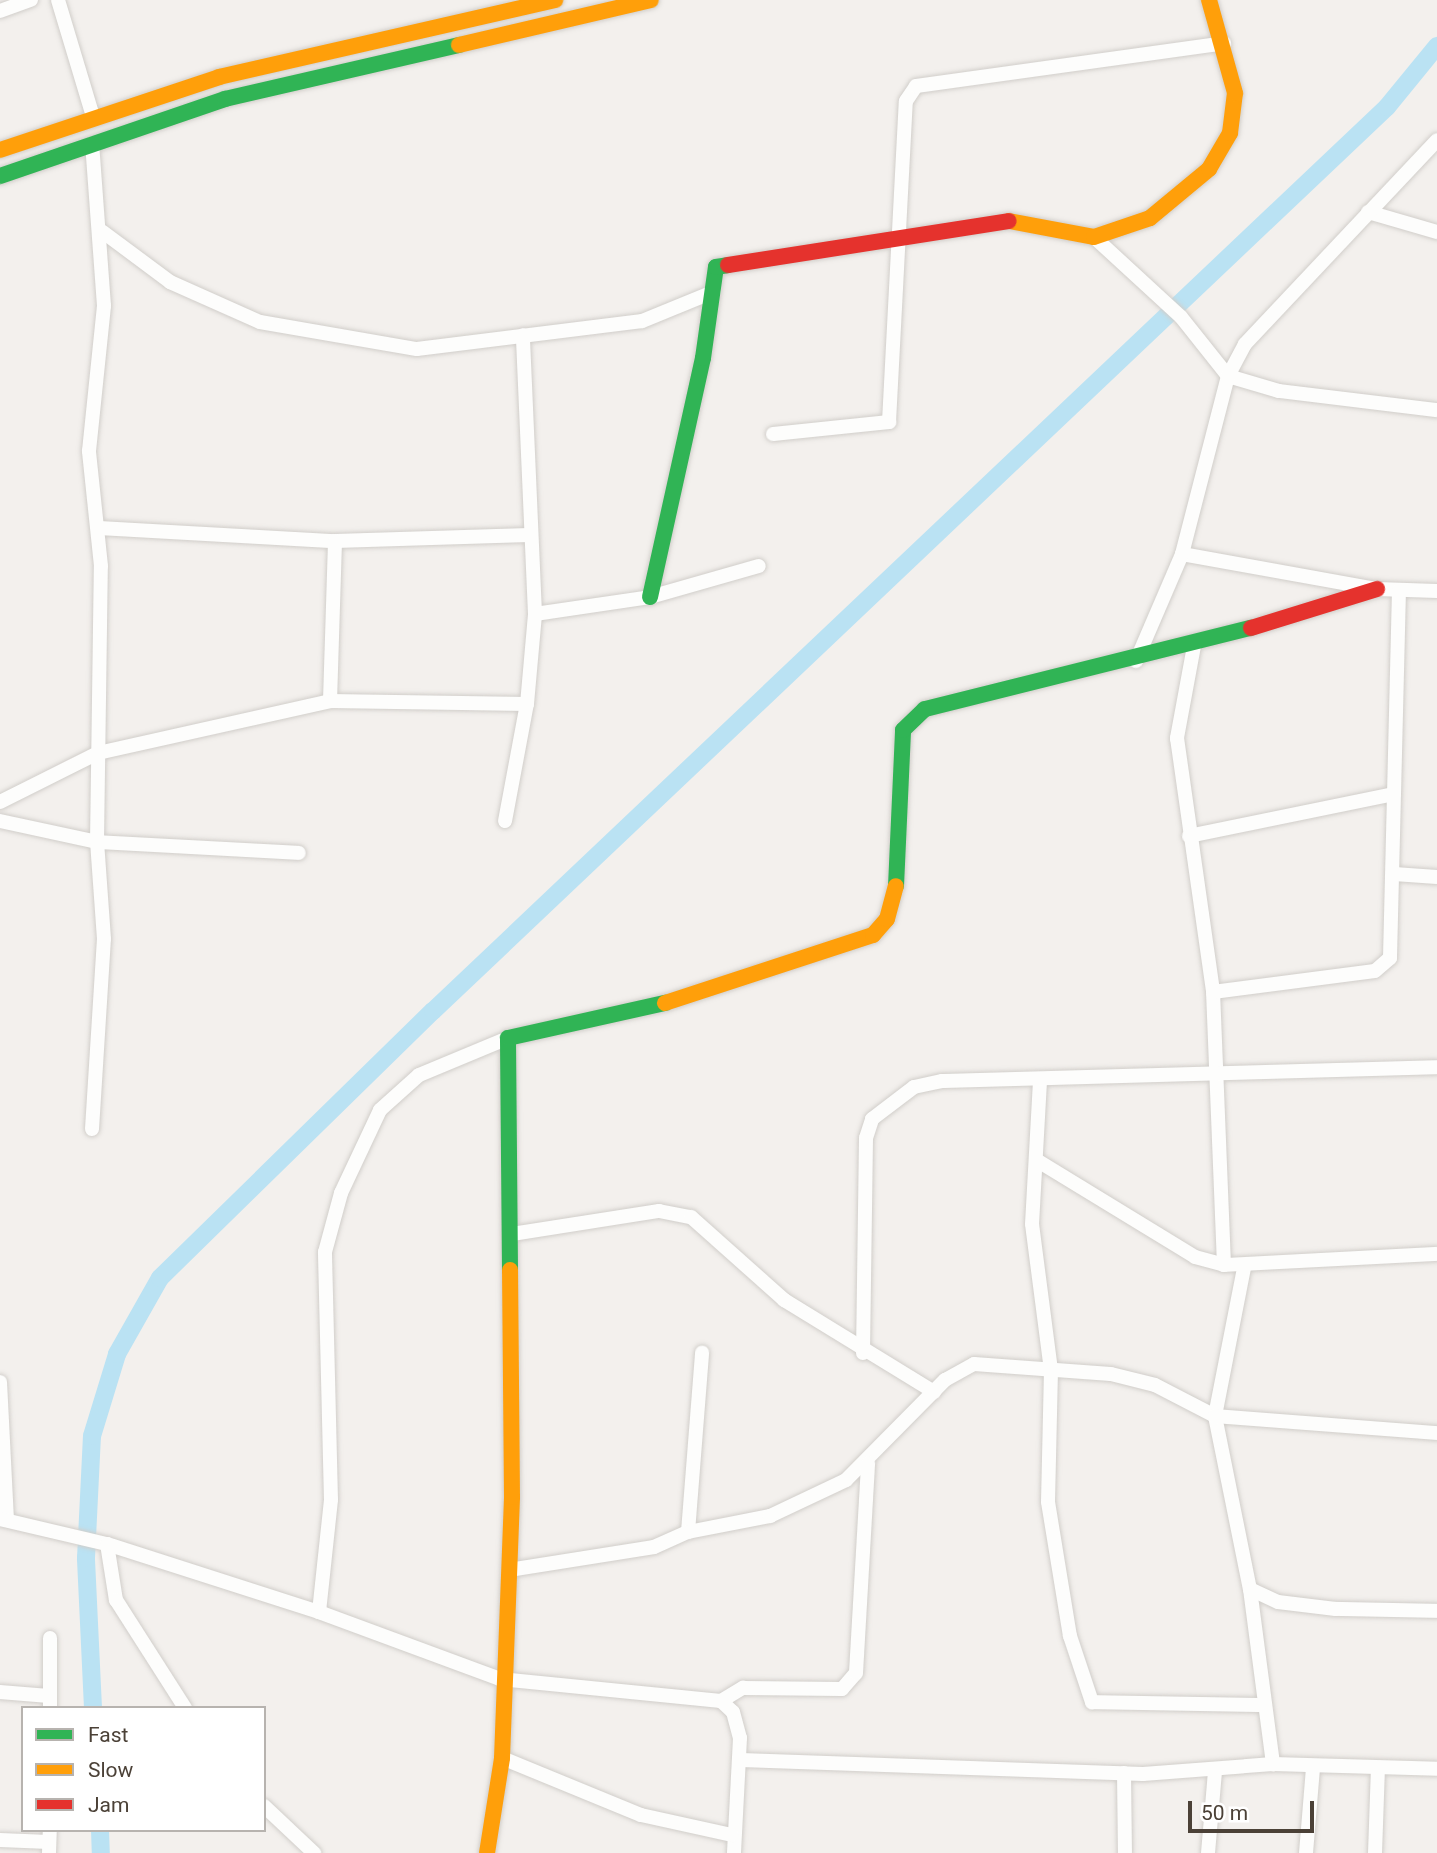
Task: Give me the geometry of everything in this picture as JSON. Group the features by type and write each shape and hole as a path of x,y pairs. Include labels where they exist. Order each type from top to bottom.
{"street":[{"path":"0,11 31,0"},
{"path":"58,0 93,117"},
{"path":"0,150 219,76 555,0"},
{"path":"0,176 225,99 651,0"},
{"path":"650,597 716,267 726,262 1005,220 1094,237 1150,218 1220,156 1234,120 1235,93 1224,43 1209,0"},
{"path":"773,434 889,422 903,234 906,101 916,86 1224,43"},
{"path":"1136,661 1182,554 1228,376 1263,319 1437,140"},
{"path":"92,143 103,232 104,306 89,451 99,528 97,842 104,939 92,1129"},
{"path":"1368,212 1437,232"},
{"path":"103,232 170,282 290,330 417,349 654,318 713,292"},
{"path":"1094,237 1181,317 1228,376 1279,391 1437,410"},
{"path":"505,821 527,704 535,614 529,535 534,489 523,335"},
{"path":"99,528 335,541 529,535"},
{"path":"330,701 335,541"},
{"path":"1182,554 1377,589 1437,591"},
{"path":"535,614 650,597 760,566"},
{"path":"319,1612 331,1500 325,1252 341,1193 380,1110 419,1074 508,1038 648,1009 873,935 887,919 896,894 900,746 914,716 1194,646 1377,589"},
{"path":"1213,992 1384,966 1391,947 1394,874 1399,590"},
{"path":"1194,646 1177,738 1213,992 1219,1073 1224,1265"},
{"path":"0,802 98,752 330,701 527,704"},
{"path":"1189,836 1394,794"},
{"path":"0,821 12,828 97,842 299,853"},
{"path":"1394,874 1437,877"},
{"path":"487,1853 502,1758 500,1679 509,1570 512,1234 508,1038"},
{"path":"863,1353 866,1139 873,1119 914,1087 942,1081 1040,1081 1437,1067"},
{"path":"1040,1081 1038,1161 1032,1224 1051,1370 1048,1502 1070,1636 1091,1702 1265,1706"},
{"path":"1038,1161 1195,1257 1224,1265 1244,1268 1437,1254"},
{"path":"512,1234 659,1211 691,1217 784,1300 863,1353 934,1392"},
{"path":"1244,1268 1214,1416 1250,1589 1273,1764"},
{"path":"688,1532 702,1353"},
{"path":"509,1570 654,1547 688,1532 770,1516 868,1463 934,1392 974,1364 1111,1374 1155,1385 1214,1416 1437,1433"},
{"path":"0,1381 3,1519 102,1542 319,1612 500,1679 721,1701 743,1688 842,1689 856,1673 868,1463"},
{"path":"102,1542 116,1600 185,1706"},
{"path":"1250,1589 1278,1602 1324,1608 1437,1611"},
{"path":"0,1692 50,1702 50,1638"},
{"path":"721,1701 733,1712 741,1760 732,1835 734,1853"},
{"path":"502,1758 641,1815 732,1835"},
{"path":"741,1760 1124,1773 1214,1772 1273,1764 1437,1769"},
{"path":"1306,1853 1313,1767"},
{"path":"1375,1853 1378,1768"},
{"path":"1208,1853 1214,1772"},
{"path":"1124,1773 1125,1853"},
{"path":"266,1808 314,1853"},
{"path":"0,1840 50,1842"}],"waterway":[{"path":"93,1706 86,1558 92,1436 117,1354 160,1278 433,1011 1387,107 1437,46"},
{"path":"100,1832 101,1853"}],"traffic: fast":[{"path":"0,176 225,99 459,45"},
{"path":"650,597 703,358 716,267 728,265"},
{"path":"896,886 903,730 925,709 1251,628"},
{"path":"510,1270 508,1038 665,1003"}],"traffic: slow":[{"path":"0,150 219,77 555,0"},
{"path":"459,45 651,0"},
{"path":"1009,221 1094,237 1150,218 1209,169 1230,133 1235,93 1209,0"},
{"path":"665,1003 873,935 887,919 896,886"},
{"path":"487,1853 502,1758 512,1497 510,1270"}],"traffic: jam":[{"path":"728,265 1009,221"},
{"path":"1251,628 1377,589"}]}
